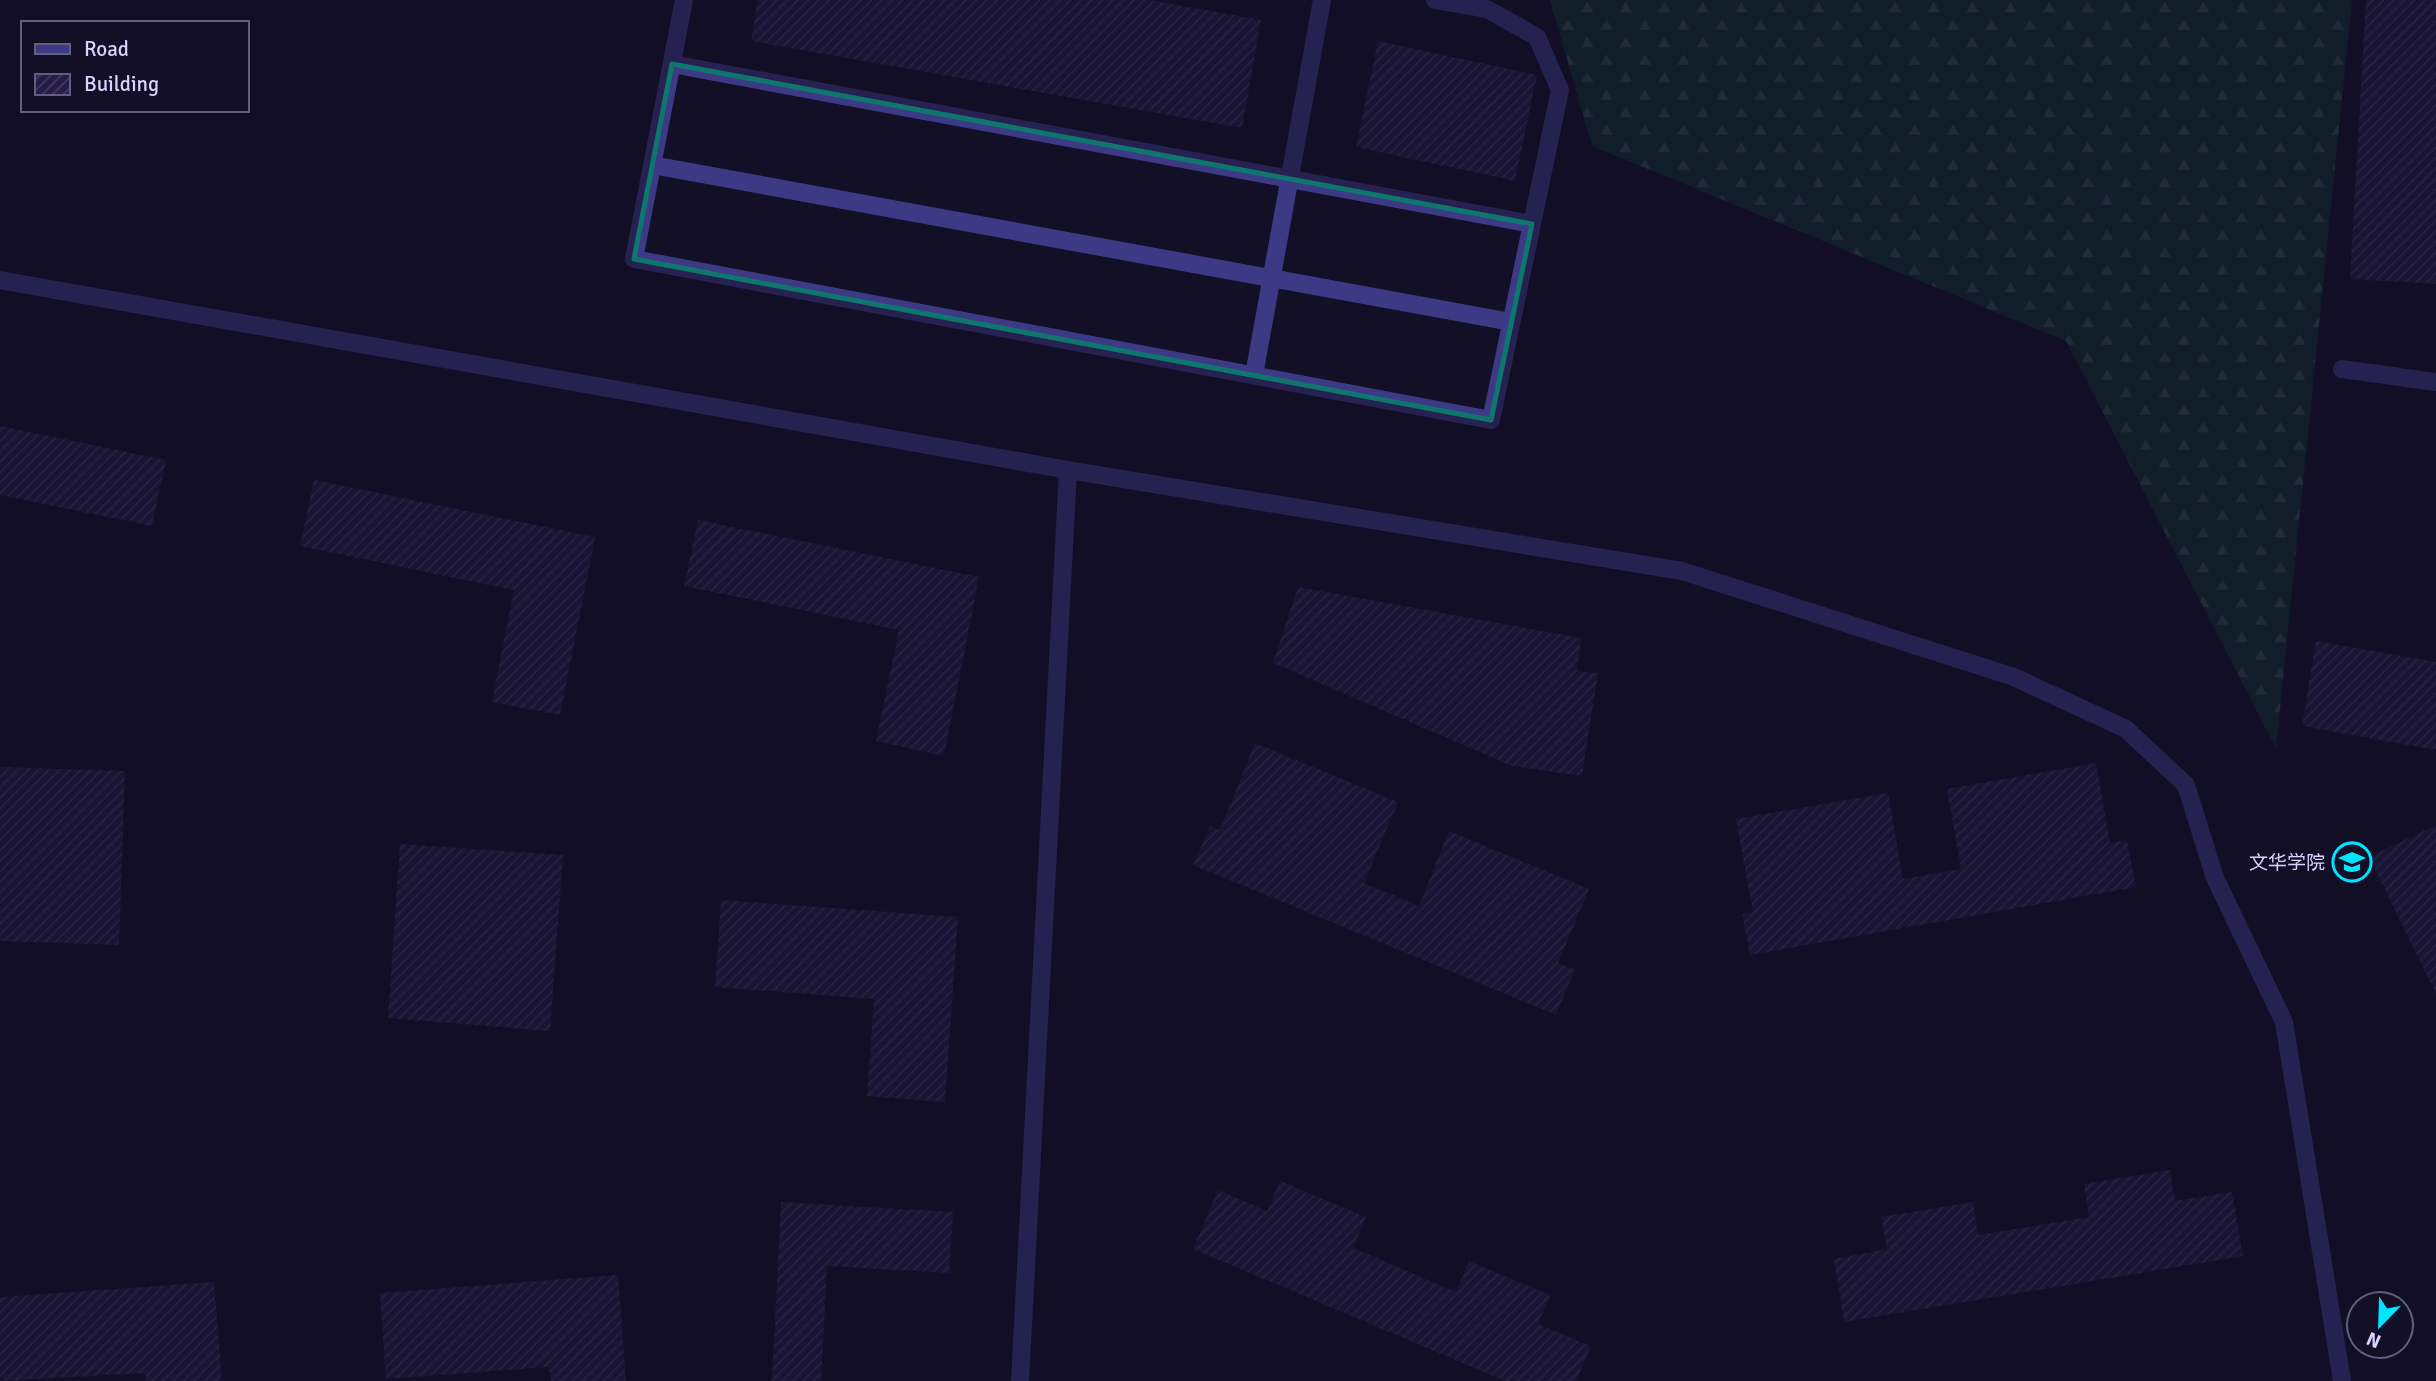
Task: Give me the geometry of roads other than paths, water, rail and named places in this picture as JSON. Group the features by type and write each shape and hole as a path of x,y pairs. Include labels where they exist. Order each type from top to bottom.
{"street":[{"path":"684,0 634,259 1492,420 1560,90 1537,37 1487,9 1435,0"},
{"path":"1254,375 1322,0"},
{"path":"671,64 1532,224"},
{"path":"652,164 1511,322"},
{"path":"0,280 1068,470 1682,571 2014,677 2126,729 2186,785 2216,878 2284,1022 2342,1381"},
{"path":"2342,369 2436,382"},
{"path":"1020,1381 1068,470"}],"place":[{"name":"文华学院","path":"2352,862"}]}
